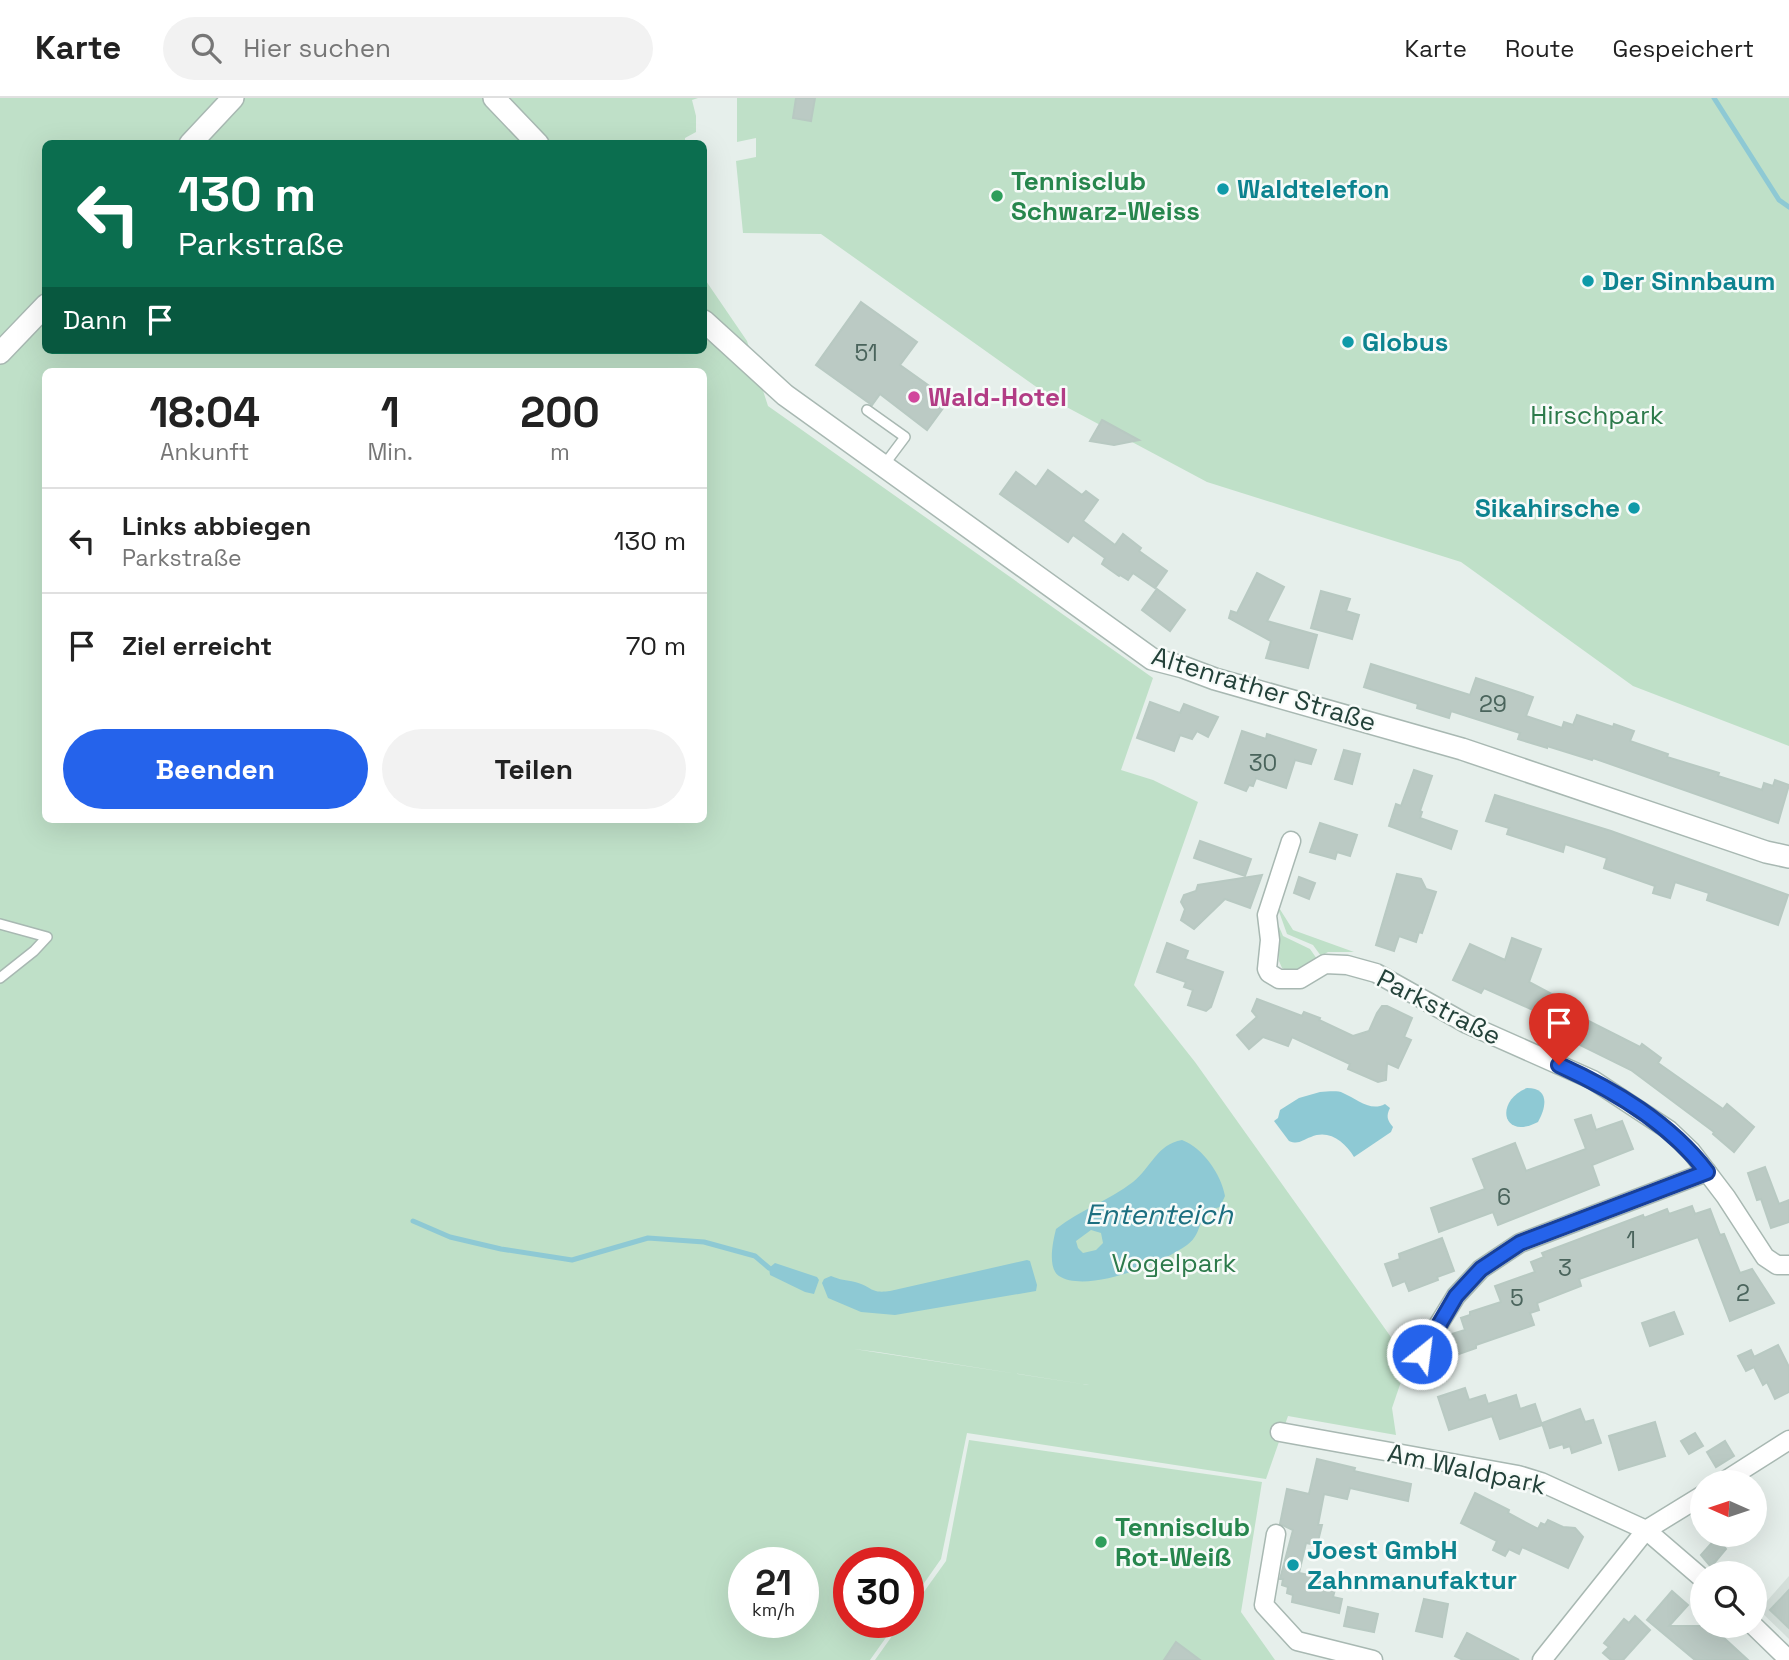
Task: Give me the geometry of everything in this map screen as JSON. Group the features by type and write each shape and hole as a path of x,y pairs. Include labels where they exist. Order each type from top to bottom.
{"street":[{"path":"494,98 534,140"},
{"path":"194,140 232,99"},
{"path":"0,353 42,309"},
{"name":"Altenrather Straße","path":"707,324 785,395 1152,659 1462,749 1766,852 1789,857"},
{"name":"Parkstraße","path":"1291,841 1267,915 1270,940 1266,969 1269,973 1279,979 1300,979 1325,964 1347,965 1376,973 1467,1024 1593,1080 1669,1130 1707,1172 1765,1257 1777,1265 1789,1265"},
{"path":"1418,1365 1426,1345 1456,1296 1481,1269 1520,1243 1707,1172"},
{"name":"Am Waldpark","path":"1280,1432 1518,1475 1541,1482 1646,1530 1690,1568"},
{"path":"1742,1470 1789,1440"},
{"path":"1542,1660 1646,1530 1690,1504"},
{"path":"1276,1534 1264,1605 1297,1641 1373,1660"},
{"path":"1767,1638 1789,1660"}],"lane":[{"path":"867,410 905,437 884,465"},
{"path":"0,924 47,937 0,978"}],"shaded area":[{"path":"1789,1576 1789,1639 1767,1618 1767,1601"}],"green space":[{"name":"Vogelpark","path":"0,98 698,98 692,100 696,132 685,140 42,140 42,354 707,354 707,282 747,341 768,406 1153,678 1121,770 1153,780 1198,802 1134,985 1195,1062 1408,1361 1392,1408 1396,1435 1288,1416 1266,1479 967,1433 941,1559 924,1583 924,1547 833,1547 833,1638 886,1638 870,1660 0,1660","holes":["854,1349 878,1352 1089,1385"]},
{"name":"Hirschpark","path":"737,98 1789,98 1789,746 1633,686 1461,562 1207,482 1059,403 821,234 743,233 736,161 756,157 756,138 737,142"},
{"path":"1276,903 1293,930 1354,952 1328,952 1321,956 1313,945 1287,934"},
{"path":"1274,915 1283,936 1310,949 1317,959 1296,970 1282,968 1279,948 1274,940"},
{"name":"Tennisclub Rot-Weiß","path":"969,1440 1262,1482 1241,1612 1275,1660 875,1660 891,1638 924,1638 924,1592 946,1561"}],"water":[{"path":"1527,1088 1543,1095 1543,1110 1538,1122 1516,1126 1510,1123 1507,1109 1510,1101"},
{"path":"1320,1092 1341,1092 1374,1107 1385,1104 1390,1108 1388,1120 1393,1127 1391,1132 1354,1157 1346,1146 1330,1136 1318,1135 1298,1142 1289,1141 1274,1121 1280,1110 1299,1098"},
{"name":"Ententeich","path":"1182,1140 1204,1155 1215,1171 1225,1196 1220,1207 1203,1218 1193,1240 1160,1260 1124,1274 1087,1281 1072,1281 1059,1276 1052,1261 1056,1229 1133,1182 1160,1151 1173,1142","holes":["1091,1230 1101,1233 1103,1243 1096,1250 1083,1253 1078,1248 1076,1241"]},
{"path":"1030,1261 1037,1285 1036,1291 895,1315 861,1312 828,1298 822,1283 831,1276 883,1292"},
{"path":"775,1263 817,1277 819,1280 814,1294 770,1275 769,1268"}],"building":[{"path":"796,98 815,98 811,121 793,118"},
{"path":"861,302 917,342 900,365 949,400 927,430 880,394 872,405 816,365"},
{"path":"1102,420 1139,440 1114,445 1090,441"},
{"path":"1048,470 1082,495 1086,491 1098,500 1083,521 1115,545 1123,534 1141,548 1139,551 1167,571 1155,588 1133,573 1128,580 1119,576 1102,564 1105,558 1073,535 1068,542 1000,494 1016,472 1036,487"},
{"path":"1257,573 1284,587 1267,621 1317,635 1308,668 1266,658 1271,641 1229,618 1231,611 1237,613"},
{"path":"1157,589 1185,610 1170,631 1142,610"},
{"path":"1321,591 1350,599 1346,611 1359,615 1352,639 1311,628"},
{"path":"1371,664 1470,695 1476,678 1533,697 1526,716 1562,728 1564,722 1573,725 1577,715 1613,727 1614,724 1634,731 1630,741 1668,754 1667,757 1719,773 1718,776 1762,790 1764,783 1773,786 1775,780 1789,785 1778,823 1593,758 1592,760 1518,739 1520,733 1451,711 1449,718 1417,708 1418,704 1364,687"},
{"path":"1150,702 1180,713 1184,704 1218,717 1208,737 1197,731 1192,739 1180,735 1174,751 1137,738"},
{"path":"1242,731 1266,739 1267,734 1316,750 1311,764 1295,760 1286,788 1256,778 1253,786 1249,785 1246,791 1225,783"},
{"path":"1344,750 1360,754 1352,784 1335,779"},
{"path":"1414,770 1432,776 1420,818 1457,831 1451,849 1389,826 1396,804 1401,806"},
{"path":"1495,795 1611,831 1788,895 1778,925 1707,900 1709,893 1675,882 1670,898 1653,893 1655,886 1604,868 1607,858 1565,844 1563,852 1507,834 1509,828 1486,821"},
{"path":"1320,823 1357,835 1350,856 1337,852 1335,859 1310,852"},
{"path":"1200,841 1251,859 1245,876 1194,858"},
{"path":"1397,874 1421,879 1426,889 1436,892 1422,933 1419,932 1416,942 1399,936 1394,951 1376,945"},
{"path":"1262,875 1250,908 1225,899 1194,929 1181,920 1185,909 1181,902 1184,895 1196,891 1198,885"},
{"path":"1299,877 1315,883 1309,899 1294,893"},
{"path":"1512,938 1541,949 1529,982 1574,1006 1571,1012 1640,1047 1642,1044 1661,1058 1658,1063 1723,1109 1727,1104 1754,1127 1734,1152 1713,1134 1714,1132 1631,1070 1539,1027 1544,1015 1484,988 1481,993 1453,980 1470,944 1505,960"},
{"path":"1167,943 1188,951 1185,959 1223,972 1211,1007 1206,1011 1188,1005 1193,990 1184,987 1186,982 1157,972"},
{"path":"1257,999 1302,1016 1304,1012 1320,1018 1319,1020 1353,1036 1369,1031 1382,1006 1387,1006 1412,1018 1404,1037 1411,1040 1398,1068 1387,1063 1386,1080 1378,1082 1348,1069 1350,1064 1292,1037 1288,1046 1263,1037 1249,1049 1237,1035 1257,1017 1252,1011"},
{"path":"1591,1115 1596,1130 1622,1121 1633,1149 1592,1165 1599,1185 1498,1225 1493,1212 1439,1232 1431,1208 1485,1189 1473,1159 1515,1143 1526,1171 1586,1149 1575,1120"},
{"path":"1765,1167 1779,1204 1789,1200 1789,1222 1771,1228 1761,1199 1757,1200 1748,1173"},
{"path":"1692,1206 1695,1214 1710,1209 1740,1273 1752,1269 1774,1303 1730,1321 1698,1237 1579,1279 1581,1286 1537,1303 1539,1310 1530,1313 1534,1325 1476,1345 1476,1348 1459,1354 1452,1334 1465,1330 1461,1318 1470,1315 1470,1312 1501,1302 1495,1286 1535,1272 1531,1262 1544,1257 1542,1253 1643,1215 1644,1218 1667,1209 1669,1214"},
{"path":"1442,1238 1454,1271 1409,1291 1405,1281 1393,1286 1385,1264 1400,1259 1399,1254"},
{"path":"1674,1312 1683,1334 1650,1346 1642,1323"},
{"path":"1778,1345 1789,1367 1789,1392 1775,1399 1767,1382 1763,1385 1754,1367 1746,1371 1738,1356 1751,1350 1754,1357"},
{"path":"1465,1388 1469,1400 1485,1395 1488,1404 1516,1395 1520,1409 1535,1404 1542,1425 1500,1439 1492,1416 1449,1430 1438,1397"},
{"path":"1580,1409 1585,1422 1593,1420 1601,1443 1572,1453 1570,1446 1564,1448 1563,1444 1550,1448 1542,1423"},
{"path":"1655,1422 1665,1456 1619,1470 1609,1436"},
{"path":"1695,1433 1703,1446 1689,1454 1681,1441"},
{"path":"1725,1441 1734,1456 1716,1467 1707,1452"},
{"path":"1317,1459 1411,1484 1408,1501 1350,1488 1347,1499 1324,1494 1318,1525 1322,1525 1317,1545 1306,1543 1299,1573 1314,1576 1313,1580 1336,1586 1333,1597 1342,1599 1339,1613 1292,1602 1293,1595 1287,1593 1288,1587 1282,1585 1283,1579 1280,1579 1293,1530 1280,1524 1287,1489 1309,1494"},
{"path":"1475,1493 1509,1510 1508,1513 1538,1529 1541,1523 1545,1525 1548,1520 1563,1527 1575,1528 1583,1537 1568,1568 1522,1547 1519,1554 1509,1549 1505,1556 1493,1550 1497,1541 1461,1523"},
{"path":"1708,1547 1726,1549 1716,1561 1706,1561 1701,1555"},
{"path":"1789,1590 1789,1628 1770,1610"},
{"path":"1672,1591 1688,1605 1669,1626 1690,1626 1690,1638 1724,1638 1748,1660 1695,1660 1647,1620"},
{"path":"1424,1599 1448,1604 1442,1637 1416,1631"},
{"path":"1348,1607 1378,1614 1374,1632 1344,1626"},
{"path":"1635,1616 1650,1630 1623,1660 1611,1660 1603,1653 1609,1647 1604,1643 1624,1619 1629,1623"},
{"path":"1467,1633 1519,1660 1463,1660 1455,1656"},
{"path":"1176,1642 1200,1660 1164,1660"}],"waterway":[{"path":"1714,98 1779,200 1789,207"},
{"path":"413,1221 450,1237 501,1249 572,1260 648,1238 704,1242 755,1256 769,1268"}],"place":[{"name":"Waldtelefon","path":"1223,189"},
{"name":"Tennisclub Schwarz-Weiss","path":"997,196"},
{"name":"Der Sinnbaum","path":"1588,281"},
{"name":"Globus","path":"1348,342"},
{"name":"Wald-Hotel","path":"914,397"},
{"name":"Sikahirsche","path":"1634,508"},
{"name":"Tennisclub Rot-Weiß","path":"1101,1542"},
{"name":"Joest GmbH Zahnmanufaktur","path":"1293,1565"}],"route":[{"path":"1422,1354 1456,1296 1481,1269 1520,1243 1707,1172 1669,1130 1593,1080 1559,1065"}]}
